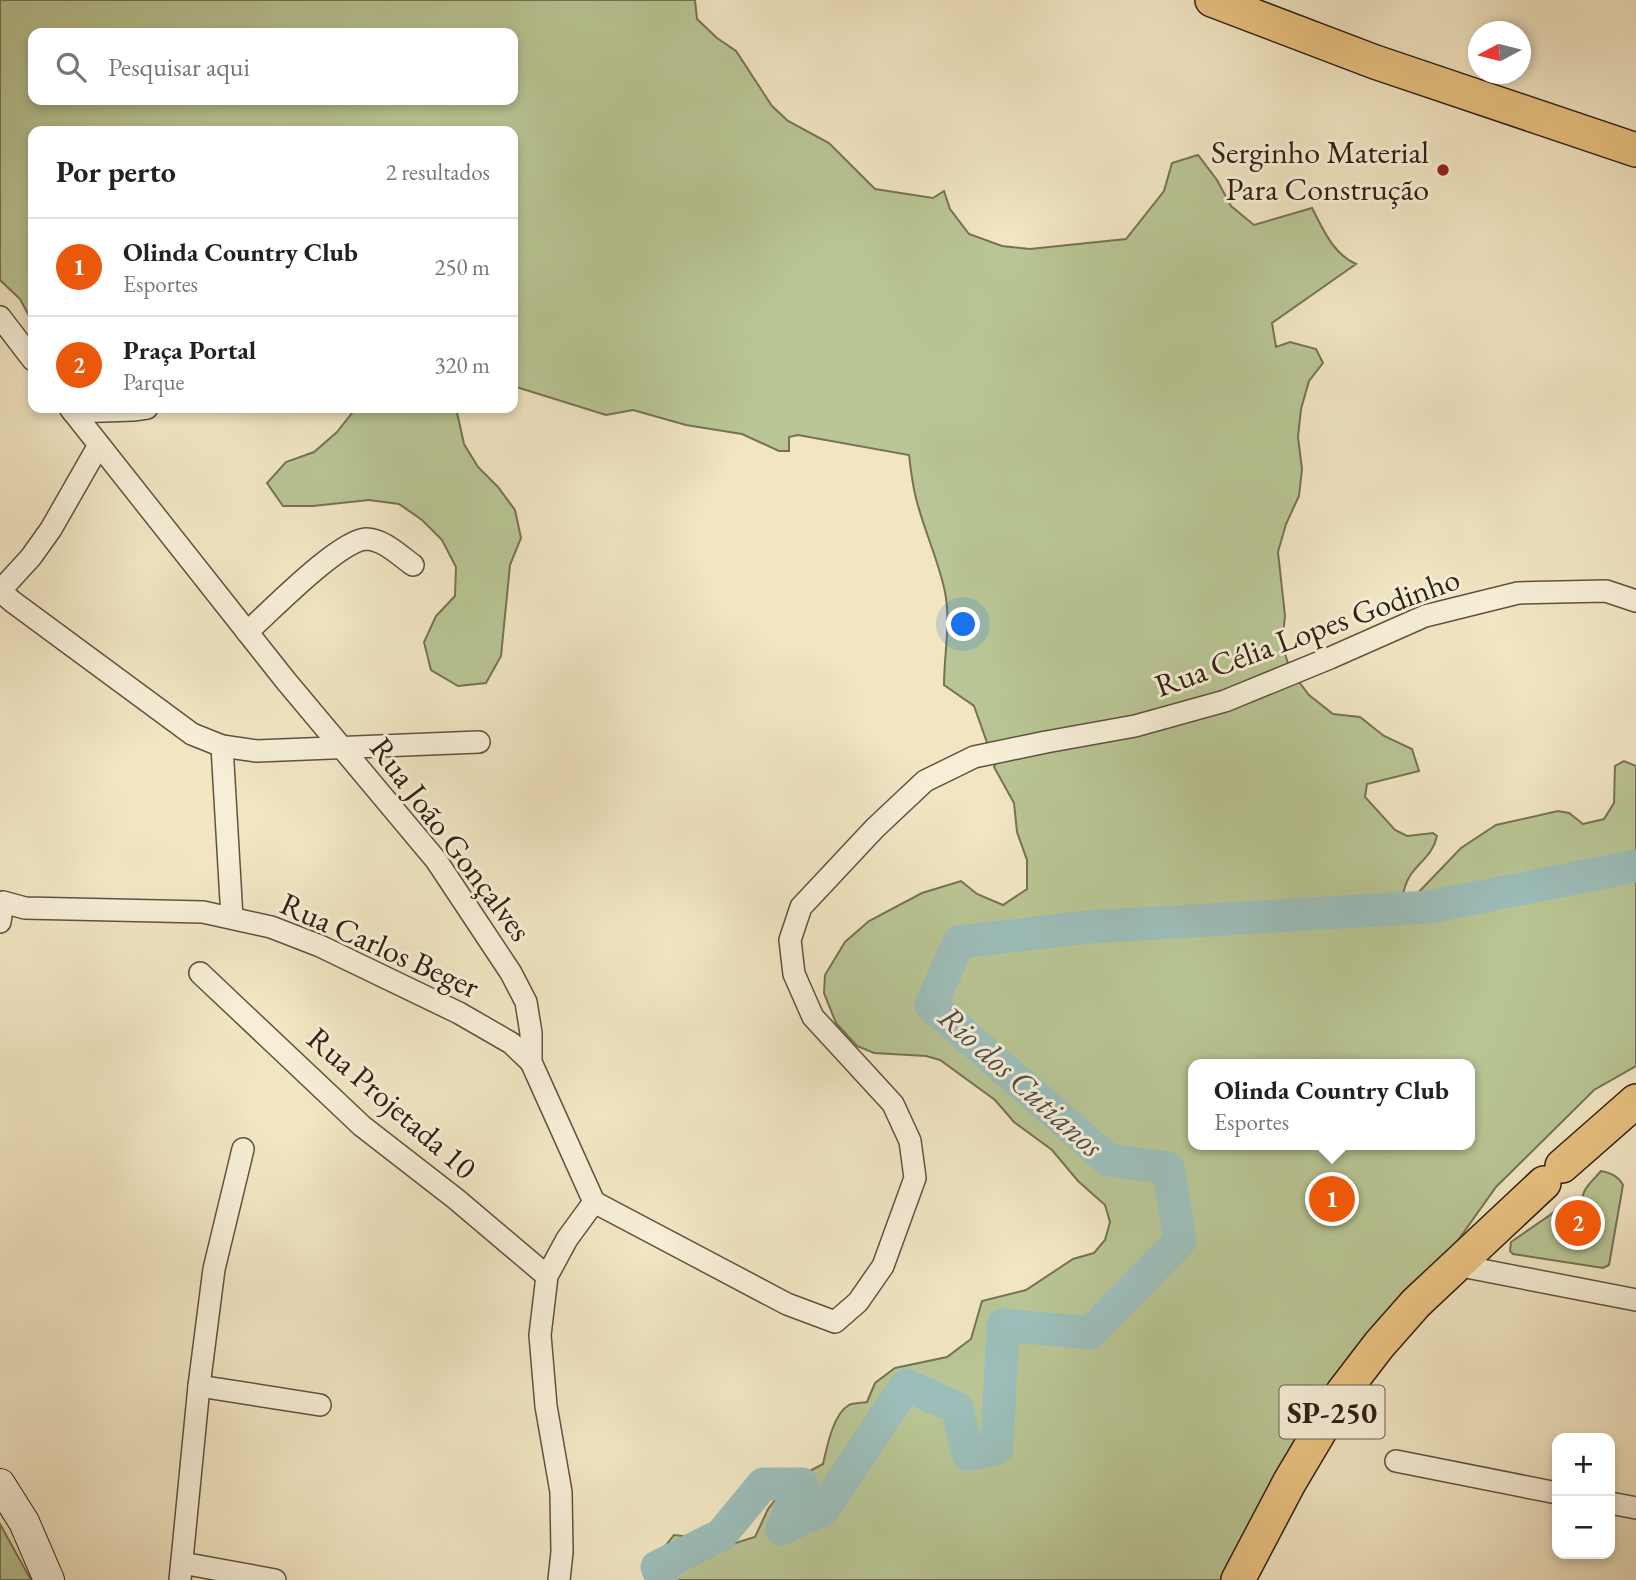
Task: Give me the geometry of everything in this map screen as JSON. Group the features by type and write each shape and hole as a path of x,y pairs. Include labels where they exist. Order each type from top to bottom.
{"main road":[{"path":"1212,0 1375,62 1636,150"},
{"name":"SP-250","path":"1238,1580 1289,1483 1343,1392 1379,1345 1416,1303 1455,1265 1636,1101"},
{"path":"0,1483 24,1522 48,1580"}],"street":[{"path":"0,317 28,353"},
{"name":"Rua João Gonçalves","path":"73,413 247,632 436,860 511,973 526,1002 531,1033 531,1062 594,1202"},
{"path":"99,445 51,529 32,557 0,591 192,734 222,746 257,751 479,742"},
{"path":"247,632 316,569 348,544 366,539 382,543 413,565"},
{"name":"Rua Célia Lopes Godinho","path":"594,1202 787,1304 835,1322 858,1302 883,1266 915,1178 910,1141 893,1104 813,1017 794,974 790,940 801,907 875,828 925,781 974,757 1135,726 1224,701 1424,616 1518,593 1606,592 1636,601"},
{"path":"222,746 232,918"},
{"name":"Rua Carlos Beger","path":"1,908 203,912 271,928 320,946 448,1007 510,1043 531,1062"},
{"name":"Rua Projetada 10","path":"200,973 362,1126 456,1199 547,1276"},
{"path":"243,1149 214,1269 199,1386 181,1572 275,1580"},
{"path":"558,1580 562,1552 561,1492 546,1406 540,1335 547,1276 567,1239 594,1202"},
{"path":"1455,1265 1636,1300"},
{"path":"199,1386 320,1405"},
{"path":"1396,1461 1552,1492"},
{"path":"1615,1504 1636,1508"}],"green space":[{"path":"0,0 695,0 697,19 736,51 772,106 788,121 829,143 875,189 933,198 944,191 950,209 969,234 1002,246 1030,249 1126,239 1164,191 1172,163 1198,155 1217,180 1231,206 1254,225 1312,208 1335,247 1356,264 1272,323 1276,347 1290,342 1316,349 1323,363 1309,381 1301,409 1298,437 1302,469 1299,496 1286,524 1278,552 1285,616 1282,644 1290,670 1309,695 1333,714 1360,717 1384,736 1412,749 1419,771 1367,784 1365,797 1395,830 1407,836 1433,833 1437,836 1430,852 1414,870 1406,885 1403,895 1413,898 1461,848 1496,825 1558,811 1569,813 1583,824 1604,819 1614,803 1615,766 1624,761 1636,766 1636,1066 1594,1090 1496,1187 1229,1580 661,1580 655,1559 674,1535 729,1545 755,1537 768,1509 789,1482 823,1464 832,1432 843,1409 851,1404 867,1402 875,1383 895,1368 947,1357 971,1339 982,1301 1026,1290 1073,1259 1094,1253 1105,1240 1110,1222 1105,1205 1078,1181 1052,1150 1014,1122 995,1100 940,1060 926,1056 874,1053 857,1046 836,1023 824,993 825,975 845,942 869,921 922,893 961,881 977,894 1003,905 1027,889 1027,860 1017,832 1014,803 994,767 974,706 944,685 947,604 940,571 917,502 909,455 798,435 789,437 789,451 779,451 742,434 686,425 633,410 606,415 518,388 518,126 28,126 28,314 20,299 0,280"},
{"path":"352,413 457,413 464,444 478,467 498,487 515,510 521,538 510,565 501,656 486,683 458,686 431,670 424,642 436,616 455,596 456,567 442,540 422,520 399,504 369,500 283,506 267,483 286,462 314,452 337,432"},
{"path":"1601,1171 1614,1175 1623,1185 1609,1265 1603,1268 1513,1254 1510,1251 1511,1242 1566,1204 1572,1208 1578,1206 1586,1188"},
{"path":"0,1524 31,1580 0,1580"}],"waterway":[{"name":"Rio dos Cutianos","path":"662,1580 657,1567 721,1535 763,1484 802,1484 782,1529 824,1509 906,1385 957,1408 968,1455 997,1448 1003,1325 1090,1333 1180,1241 1168,1168 1108,1160 931,1005 959,942 1088,927 1429,907 1636,866"}],"place":[{"name":"Serginho Material Para Construção","path":"1443,170"},
{"name":"Olinda Country Club","path":"1332,1199"},
{"name":"Praça Portal","path":"1578,1223"}]}
